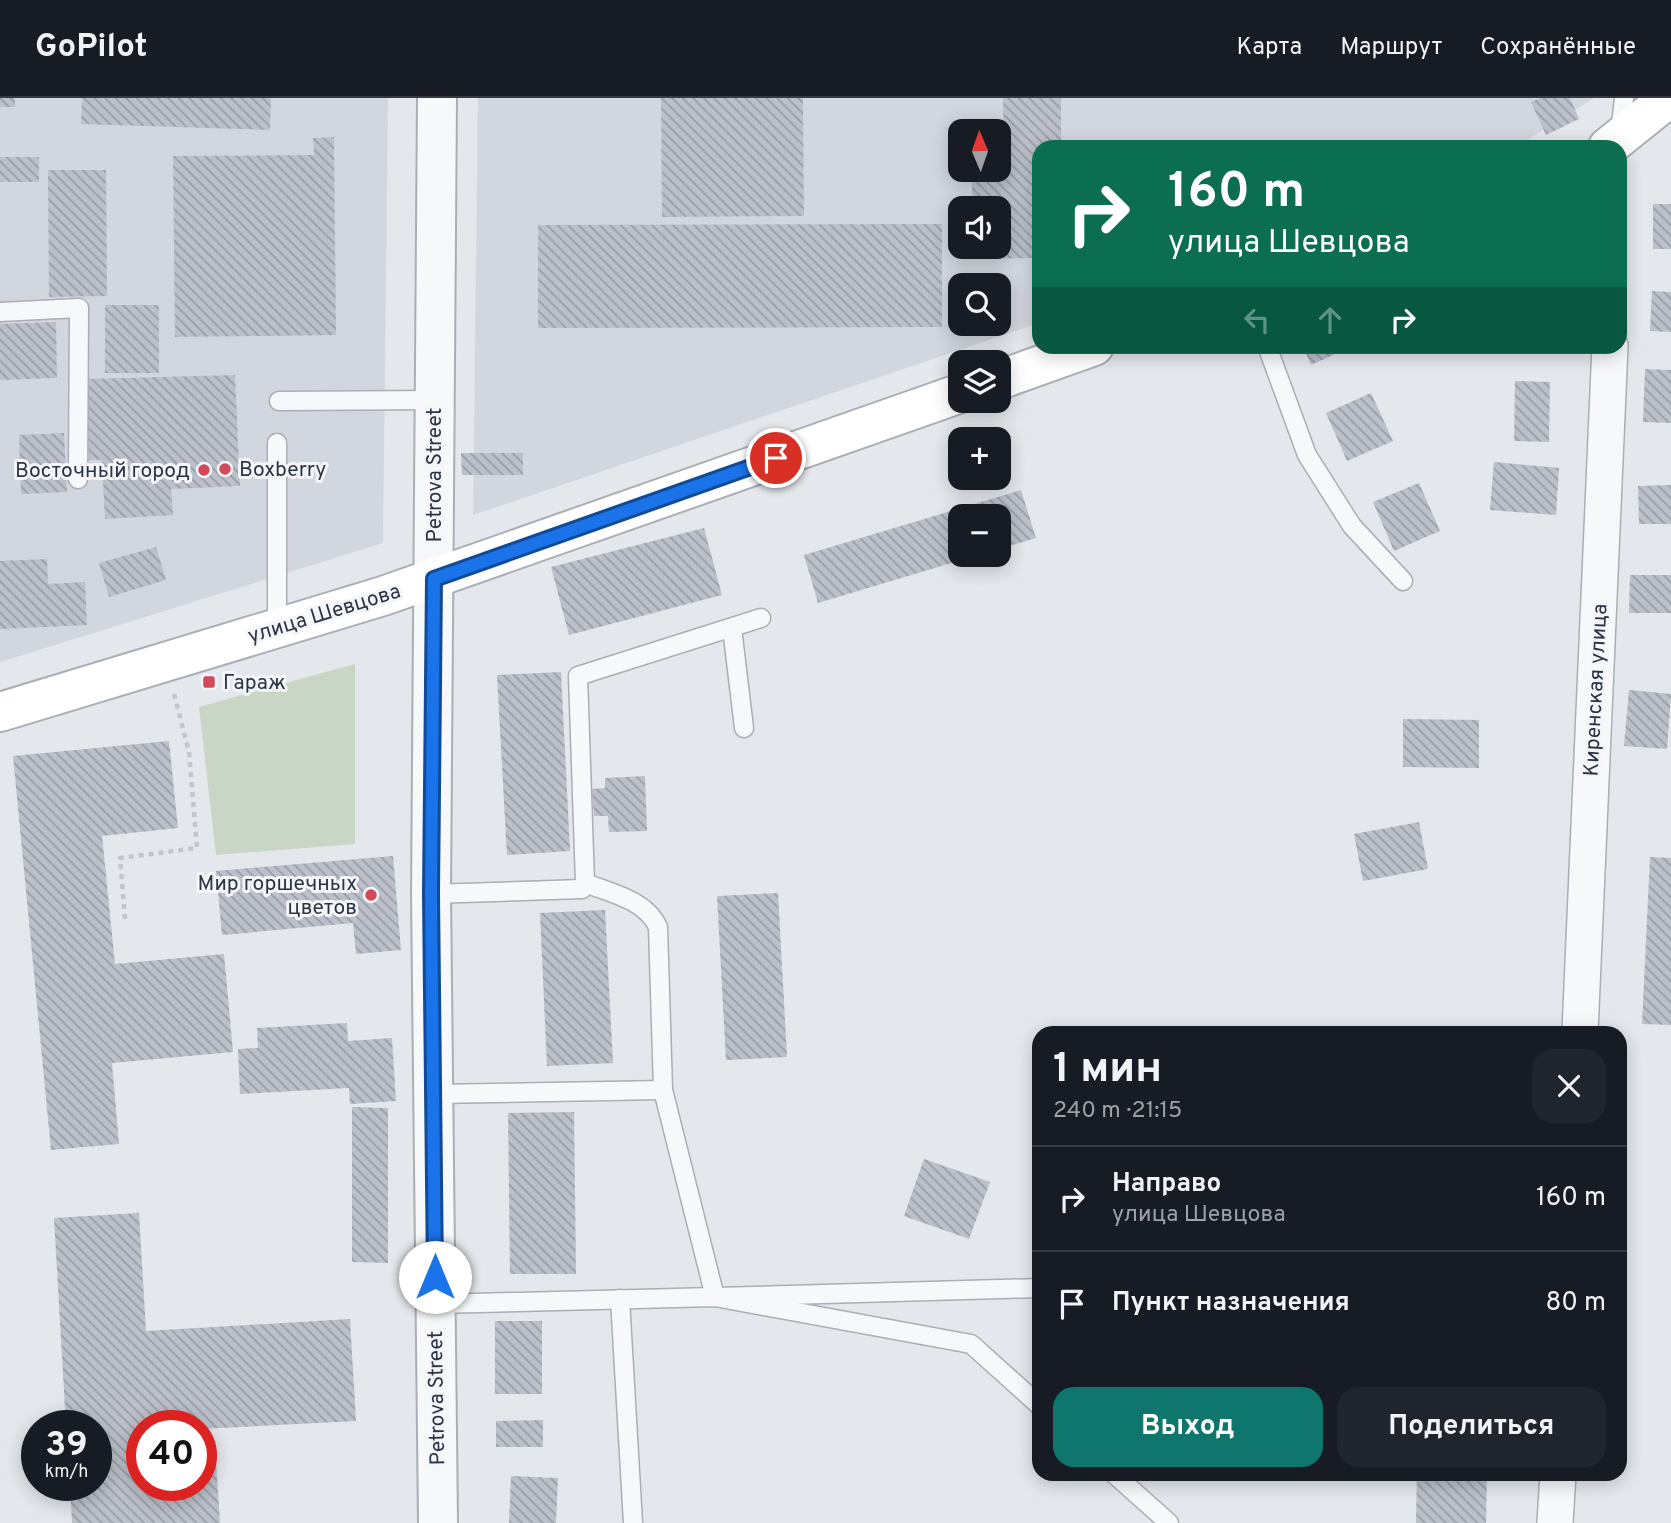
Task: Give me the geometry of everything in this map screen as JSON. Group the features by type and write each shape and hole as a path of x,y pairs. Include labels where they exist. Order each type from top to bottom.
{"main road":[{"path":"1621,140 1669,98"},
{"path":"1011,376 1072,354"},
{"name":"улица Шевцова","path":"0,712 434,579 948,398"}],"street":[{"name":"Petrova Street","path":"437,98 431,894 438,1523"},
{"name":"Киренская улица","path":"1580,1026 1610,354"},
{"path":"1555,1523 1558,1481"}],"lane":[{"path":"1617,140 1625,98"},
{"path":"0,312 79,308 78,479"},
{"path":"1269,354 1307,455 1352,526 1402,581"},
{"path":"279,401 434,400"},
{"path":"277,443 277,627"},
{"path":"431,894 582,889 585,883 578,676 761,618"},
{"path":"732,628 744,728"},
{"path":"585,883 631,901 653,915 658,928 663,1090 715,1297"},
{"path":"433,1094 663,1090"},
{"path":"435,1304 1032,1288"},
{"path":"715,1297 971,1344 1032,1399"},
{"path":"620,1299 633,1523"},
{"path":"1122,1481 1169,1523"}],"path":[{"path":"125,919 120,858 197,848 189,752 171,683"}],"shaded area":[{"path":"0,98 388,98 383,543 0,662"},
{"path":"478,98 1594,98 1527,140 1032,140 1032,325 1011,332 1011,273 948,273 948,336 1001,336 959,350 948,350 948,354 473,515"}],"green space":[{"path":"355,664 355,844 216,855 199,707"}],"building":[{"path":"0,98 15,98 15,107 0,107"},
{"path":"82,98 271,98 270,130 81,124"},
{"path":"661,98 803,98 804,216 662,217"},
{"path":"1003,98 1061,98 1061,140 1032,140 1032,258 1011,258 1011,196 972,196 972,182 1012,182 1012,119 1003,119"},
{"path":"1540,98 1570,98 1579,119 1546,135 1531,102"},
{"path":"334,137 336,335 175,337 173,156 314,155 313,138"},
{"path":"0,157 39,157 39,182 0,182"},
{"path":"48,170 106,170 107,296 49,297"},
{"path":"1653,204 1671,204 1671,249 1653,249"},
{"path":"942,224 942,327 538,328 538,225"},
{"path":"1652,291 1671,292 1671,332 1650,331"},
{"path":"105,305 159,305 159,373 105,373"},
{"path":"56,322 57,378 0,380 0,324"},
{"path":"1306,354 1335,354 1311,365"},
{"path":"1645,369 1671,370 1671,423 1643,422"},
{"path":"235,375 240,486 171,489 173,515 105,519 102,460 89,460 86,379"},
{"path":"1515,381 1550,382 1549,442 1514,441"},
{"path":"1371,393 1393,441 1347,461 1326,413"},
{"path":"64,433 67,492 21,494 19,435"},
{"path":"461,453 523,453 523,475 462,475"},
{"path":"1494,462 1559,468 1556,515 1490,510"},
{"path":"1419,483 1440,531 1394,551 1373,502"},
{"path":"1671,485 1671,524 1639,524 1638,486"},
{"path":"1021,490 1036,538 1011,545 1011,504 974,504"},
{"path":"948,512 948,564 818,603 804,555"},
{"path":"704,528 722,595 569,635 551,567"},
{"path":"156,547 166,580 109,597 99,563"},
{"path":"47,559 48,584 85,582 87,625 0,629 0,561"},
{"path":"1630,575 1671,575 1671,613 1629,613"},
{"path":"561,672 570,851 507,855 497,675"},
{"path":"1629,690 1671,694 1667,749 1624,746"},
{"path":"1403,719 1479,720 1479,768 1403,767"},
{"path":"169,741 178,828 102,836 115,964 224,954 233,1052 112,1063 119,1144 51,1150 13,756"},
{"path":"645,776 647,831 609,832 608,816 594,816 592,789 605,788 605,778"},
{"path":"1419,822 1428,869 1363,881 1354,834"},
{"path":"393,856 401,950 356,954 353,923 222,935 216,871"},
{"path":"1650,857 1671,858 1671,1025 1642,1024"},
{"path":"778,893 787,1057 726,1060 717,896"},
{"path":"605,910 613,1063 547,1066 540,913"},
{"path":"347,1023 348,1041 392,1038 396,1101 350,1104 349,1088 240,1094 238,1049 258,1048 257,1028"},
{"path":"352,1107 388,1108 388,1263 352,1262"},
{"path":"574,1112 576,1274 510,1274 508,1113"},
{"path":"924,1159 990,1182 969,1239 904,1216"},
{"path":"139,1213 146,1331 350,1319 356,1421 217,1428 217,1410 126,1410 126,1501 217,1501 217,1476 220,1523 72,1523 71,1501 112,1501 112,1410 65,1410 54,1218"},
{"path":"495,1321 542,1321 542,1394 495,1394"},
{"path":"543,1420 543,1447 496,1447 496,1421"},
{"path":"511,1476 558,1478 556,1523 509,1523"},
{"path":"1417,1481 1487,1481 1486,1523 1416,1523"}],"place":[{"name":"Boxberry","path":"225,469"},
{"name":"Восточный город","path":"204,470"},
{"name":"Гараж","path":"209,682"},
{"name":"Мир горшечных цветов","path":"371,895"}],"route":[{"path":"435,1277 431,894 434,579 776,458"}]}
